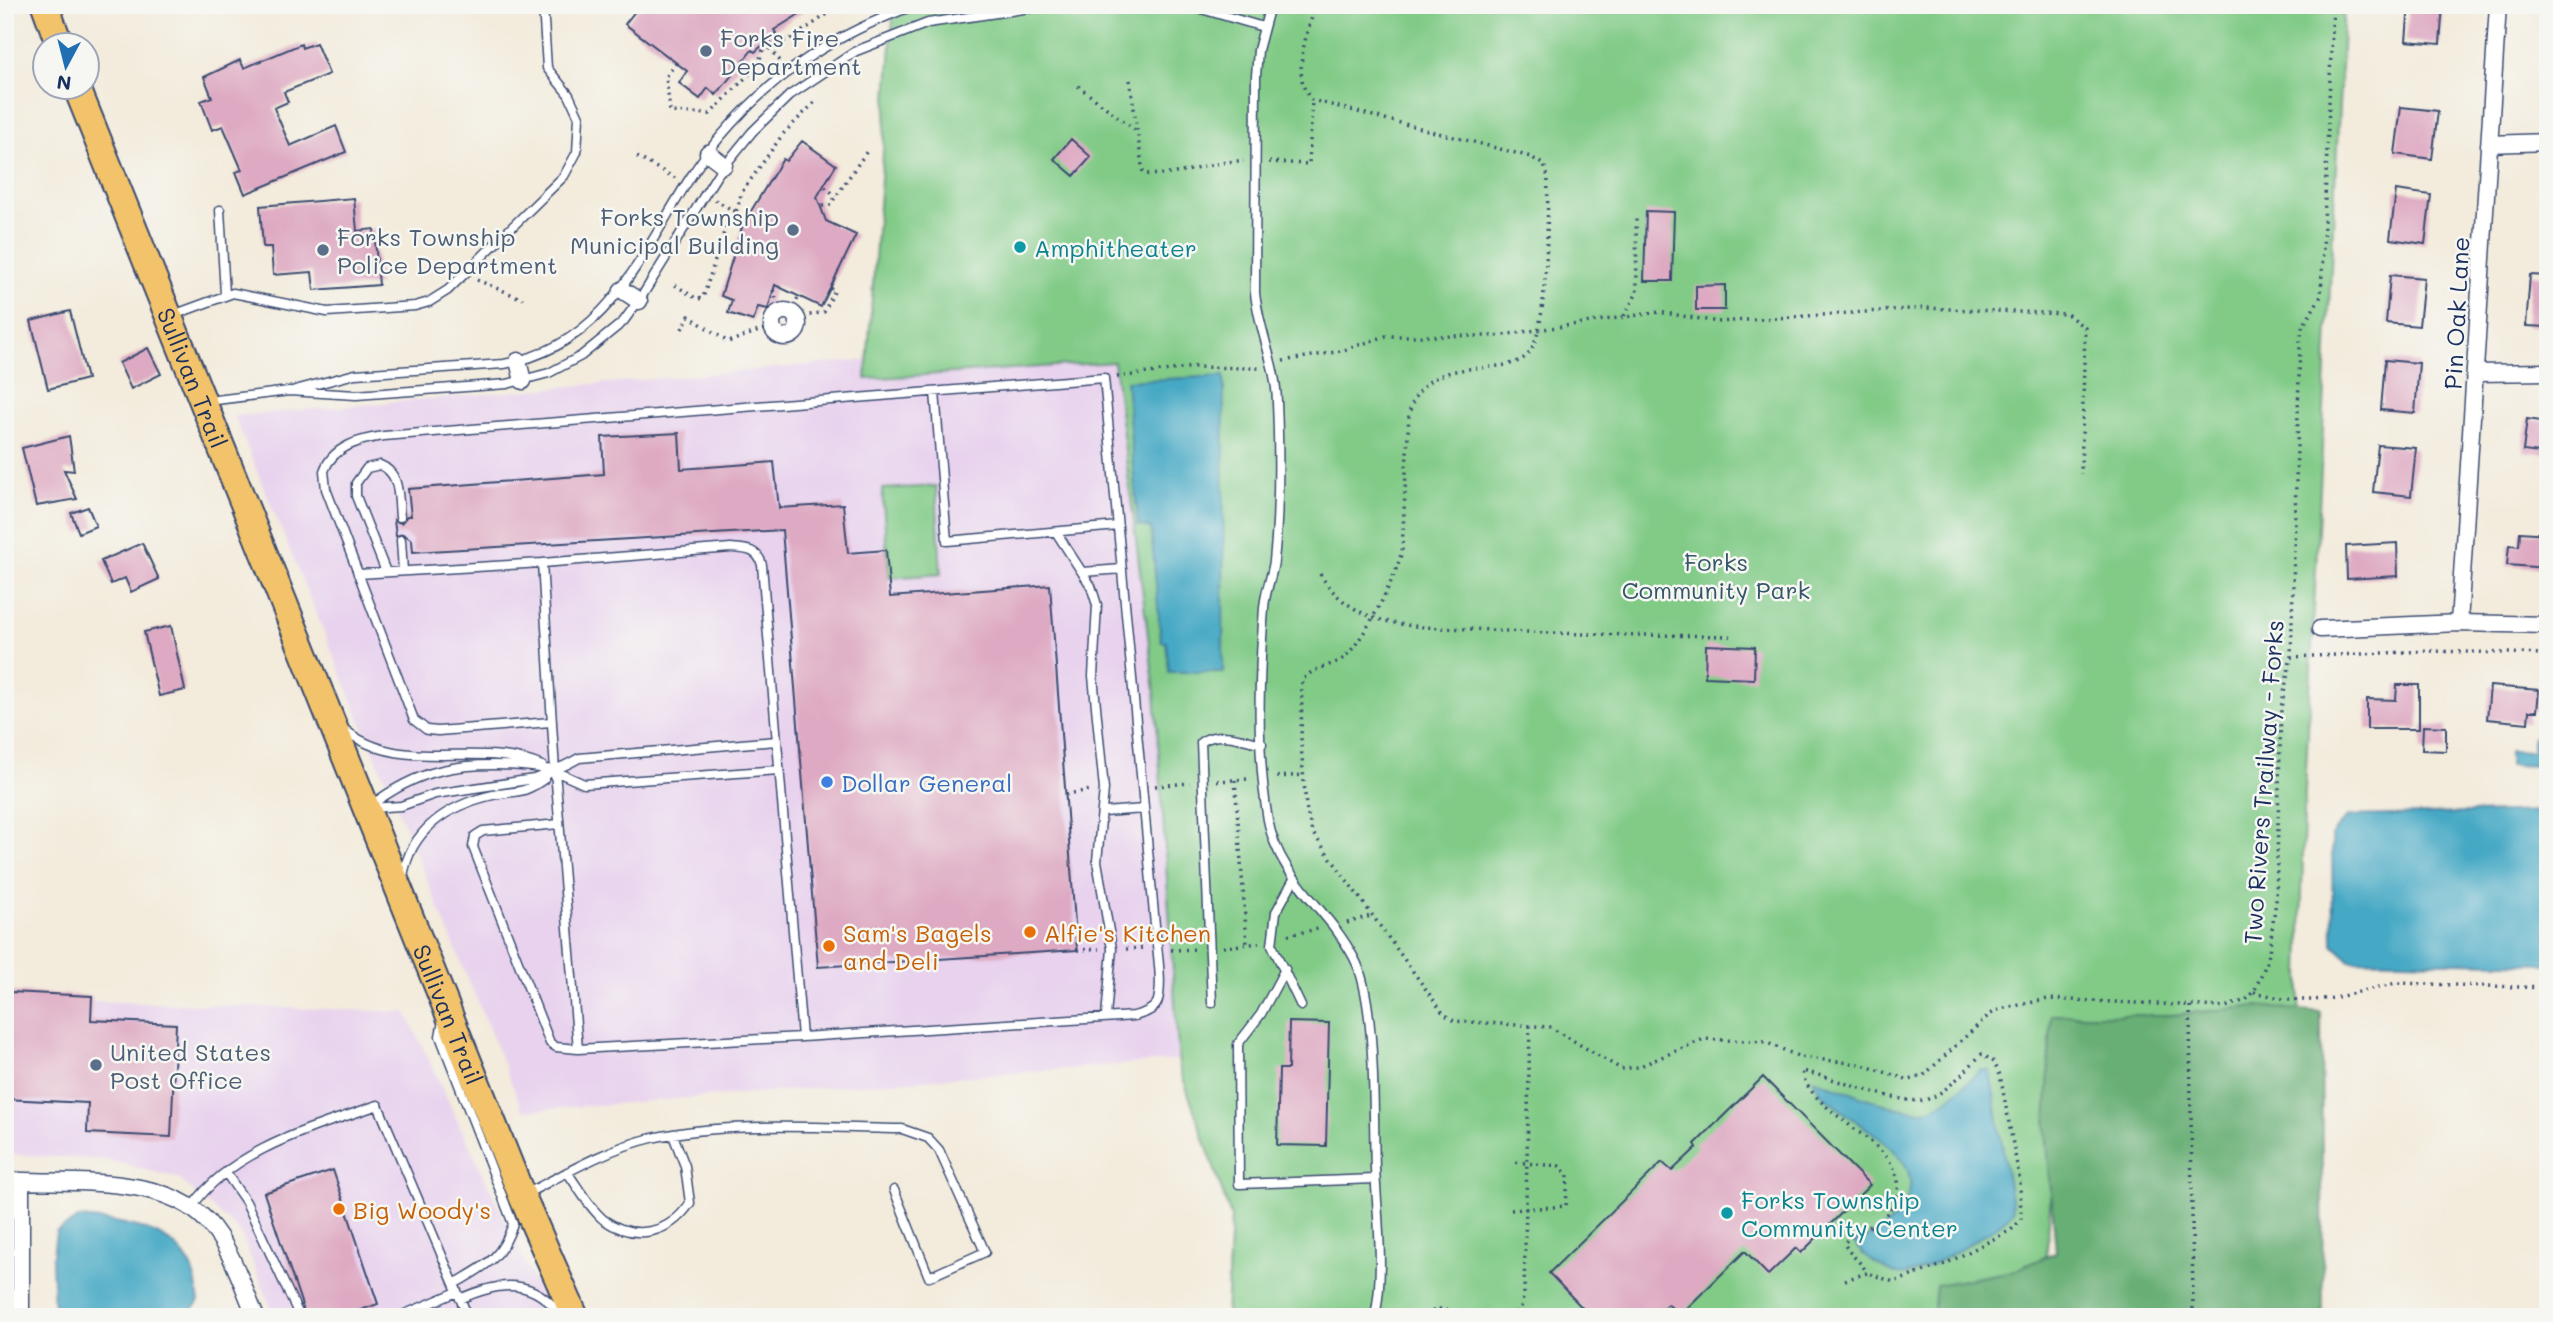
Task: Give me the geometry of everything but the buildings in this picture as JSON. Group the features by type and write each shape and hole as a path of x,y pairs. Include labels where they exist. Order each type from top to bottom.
{"main road":[{"path":"45,5 55,32"},
{"name":"Sullivan Trail","path":"83,102 522,1196 575,1317"}],"street":[{"name":"Pin Oak Lane","path":"2459,623 2498,5"},
{"path":"2489,144 2548,142"},
{"path":"708,153 724,165"},
{"path":"622,290 639,301"},
{"path":"518,361 523,381"},
{"path":"2476,373 2548,372"},
{"path":"2320,629 2459,623 2548,625"},
{"path":"21,1317 13,1180 132,1184 192,1207 209,1223 233,1262 256,1317"}],"lane":[{"path":"168,318 225,293 246,294 319,312 379,309 429,302 465,274 564,176 577,152 579,117 569,95 547,68 543,5"},
{"path":"289,391 320,380 355,374 518,361 541,354 569,339 600,316 622,290 708,153 737,118 789,71 847,33 916,5"},
{"path":"202,401 289,391 356,395 523,381 549,373 581,356 613,331 639,301 724,165 752,132 790,95 856,51 928,23 1051,5"},
{"path":"1188,5 1263,27"},
{"path":"1267,6 1256,64 1255,293 1260,327 1273,364 1278,403 1274,559 1264,607 1262,744 1269,822 1277,849 1293,881 1355,958 1362,978 1367,1012 1375,1179 1378,1258 1375,1317"},
{"path":"220,210 225,293"},
{"path":"551,722 438,731 427,730 417,724 358,574 324,477 326,465 338,452 367,438 1104,378 1144,809 1158,996 1156,1004 1147,1013 802,1037 578,1049 556,1047 550,1043 473,847 475,836 483,831 559,824"},
{"path":"935,392 947,541 1118,526"},
{"path":"386,572 356,496 356,483 367,468 380,466 392,474 397,484 400,517"},
{"path":"1056,532 1091,586 1097,605 1093,669 1104,812 1097,861 1112,949 1106,1016"},
{"path":"401,540 403,571"},
{"path":"358,574 731,548 746,549 758,554 762,565 802,1037"},
{"path":"542,563 551,722 578,1049"},
{"path":"1083,572 1122,569"},
{"path":"327,710 360,741 389,753 520,757 584,784 779,770"},
{"path":"1212,1003 1201,742 1210,736 1233,737 1262,744"},
{"path":"402,894 407,856 423,829 471,800 527,791 579,758 776,741"},
{"path":"367,809 397,785 442,769 523,766 555,771"},
{"path":"367,809 401,806 435,794 534,779 555,771"},
{"path":"1104,812 1144,809"},
{"path":"1293,881 1276,912 1272,945 1301,1006"},
{"path":"1285,969 1261,1014 1238,1044 1239,1184 1375,1179"},
{"path":"446,1004 440,1035 513,1224 505,1246 493,1261 457,1292"},
{"path":"192,1207 203,1191 258,1153 378,1105 468,1317"},
{"path":"522,1196 567,1172 652,1138 727,1129 902,1129 928,1138 939,1150 985,1252 929,1277 894,1190"},
{"path":"567,1172 604,1220 636,1230 663,1229 678,1220 690,1203 685,1166 673,1135"},
{"path":"226,1173 246,1202 300,1317"},
{"path":"398,1317 457,1292 508,1285 529,1288 552,1302 562,1317"}],"path":[{"path":"765,43 789,40 841,5"},
{"path":"1316,5 1300,78 1304,92 1312,100 1531,157 1544,165 1548,173 1546,273 1537,331 1525,358 1502,365 1445,372 1415,399 1409,413 1401,555 1372,617 1343,658 1308,674 1303,681 1303,775 1312,832 1448,1017 1467,1023 1550,1027 1621,1069 1638,1067 1698,1040 1755,1041 1777,1045 1800,1057 1859,1064 1909,1080 1923,1076 2000,1009 2058,998 2225,1006 2246,1000 2254,992 2288,1000 2334,999 2396,982 2548,988"},
{"name":"Two Rivers Trailway - Forks","path":"2254,992 2268,959 2276,901 2281,708 2291,657 2300,342 2302,328 2321,296 2333,5"},
{"path":"676,63 666,77 670,112 710,114 758,65 765,43"},
{"path":"765,43 789,71"},
{"path":"1130,80 1140,167 1147,174 1208,168 1229,161 1310,164 1312,100"},
{"path":"1078,86 1136,131"},
{"path":"675,285 697,299 703,298 725,229 736,212 742,192 783,134 815,102"},
{"path":"822,206 830,205 867,151"},
{"path":"825,187 836,196"},
{"path":"1624,316 1637,293 1636,216"},
{"path":"465,274 523,299"},
{"path":"682,329 689,316 728,342 785,317 824,312 835,290 830,288"},
{"path":"773,290 785,317"},
{"path":"785,317 799,296"},
{"path":"1104,378 1194,367 1260,368 1340,351 1386,336 1486,337 1659,312 1690,319 1751,321 1925,308 2067,314 2085,328 2081,474"},
{"path":"1320,574 1329,589 1348,605 1372,617 1414,626 1540,634 1733,636"},
{"path":"2291,657 2430,650 2548,654"},
{"path":"1276,777 1303,775"},
{"path":"1213,782 1253,779"},
{"path":"1235,780 1247,944"},
{"path":"1155,786 1192,783"},
{"path":"1066,794 1094,790"},
{"path":"1347,923 1374,915"},
{"path":"1280,936 1324,928"},
{"path":"1223,947 1261,943"},
{"path":"1127,948 1145,948"},
{"path":"1077,950 1101,949"},
{"path":"1168,951 1200,949"},
{"path":"2190,1006 2193,1317"},
{"path":"1511,1317 1523,1301 1530,1024"},
{"path":"1845,1280 1867,1273 1894,1282 1927,1272 2011,1230 2021,1220 2020,1181 2000,1075 1994,1062 1982,1054 1941,1092 1926,1100 1907,1101 1802,1072 1803,1082 1820,1102 1861,1133 1887,1158 1895,1172 1898,1186 1894,1203 1886,1215 1843,1243 1850,1256 1861,1262 1867,1273"},
{"path":"1511,1210 1566,1206 1568,1175 1559,1166 1512,1162"},
{"path":"1412,1317 1440,1309 1488,1317"}],"shaded area":[{"path":"1128,337 1218,1057 523,1111 234,416"},
{"path":"5,998 406,1012 551,1317 275,1317 240,1232 178,1178 107,1160 5,1154"}],"green space":[{"name":"Forks Community Park","path":"894,5 2344,5 2304,810 2299,1020 2063,1027 2042,1317 1226,1317 1231,1217 1179,1066 1155,692 1114,362 866,379"},
{"path":"936,486 941,574 889,578 882,489"},
{"path":"2257,1006 2321,1012 2323,1317 2035,1317 2035,1313 1933,1317 1936,1285 2013,1271 2056,1252 2046,1130 2051,1015 2172,1015"}],"water":[{"path":"1224,376 1223,672 1169,672 1166,642 1161,641 1151,528 1138,525 1126,381"},
{"path":"2533,737 2546,737 2546,766 2509,765 2509,751 2532,752"},
{"path":"2548,811 2548,964 2350,960 2333,944 2332,834 2348,816"},
{"path":"1981,1070 1990,1071 2013,1211 1980,1238 1931,1265 1907,1274 1893,1273 1869,1259 1854,1242 1885,1227 1903,1208 1910,1180 1904,1163 1892,1148 1838,1108 1823,1094 1813,1079 1885,1104 1923,1111 1946,1100"},
{"path":"80,1218 144,1229 172,1243 192,1268 195,1280 199,1301 188,1317 58,1317 54,1310 52,1261 56,1232"}],"place":[{"name":"Forks Fire Department","path":"706,51"},
{"name":"Forks Township Municipal Building","path":"793,230"},
{"name":"Amphitheater","path":"1020,247"},
{"name":"Forks Township Police Department","path":"323,250"},
{"name":"Dollar General","path":"827,782"},
{"name":"Alfie's Kitchen","path":"1030,932"},
{"name":"Sam's Bagels and Deli","path":"829,946"},
{"name":"United States Post Office","path":"96,1065"},
{"name":"Big Woody's","path":"339,1209"},
{"name":"Forks Township Community Center","path":"1727,1213"}]}
